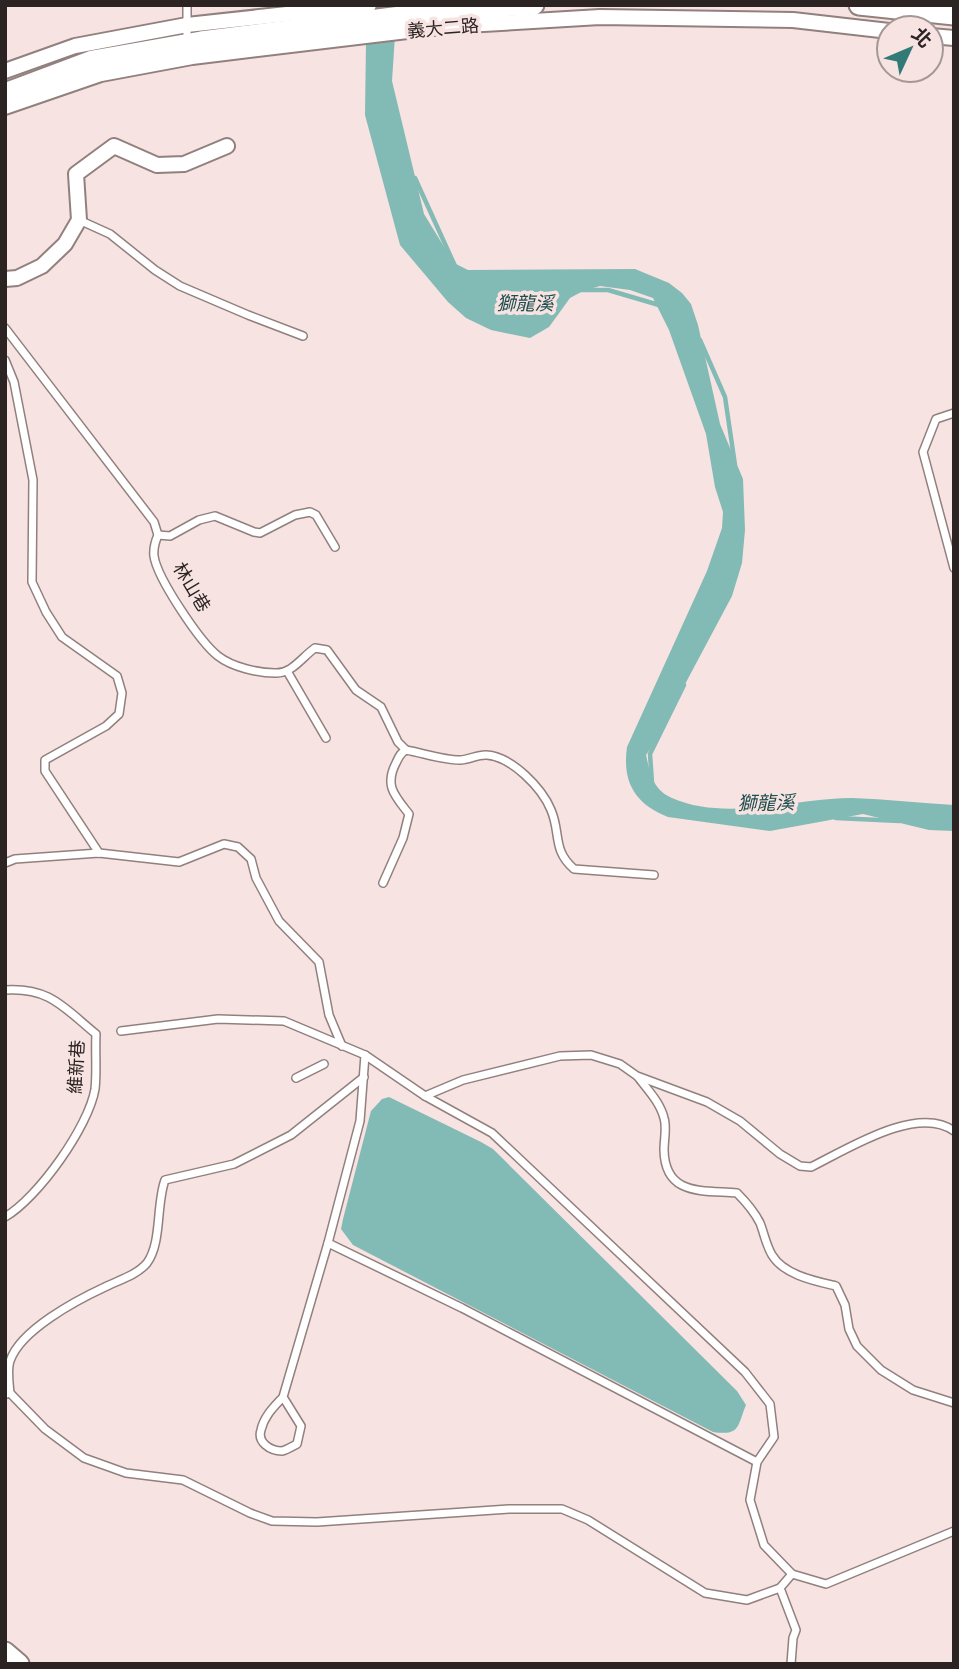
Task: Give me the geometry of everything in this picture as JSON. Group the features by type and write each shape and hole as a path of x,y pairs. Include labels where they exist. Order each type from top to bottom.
{"street":[{"name":"義大二路","path":"5,93 93,60 369,5"},
{"name":"義大二路","path":"5,71 75,46 195,41 449,18 534,5"},
{"path":"859,5 954,15"},
{"name":"義大二路","path":"449,18 793,20 875,29"},
{"name":"義大二路","path":"5,107 195,41"},
{"path":"5,279 17,278 42,266 65,244 79,220 76,174 114,146 157,165 184,164 227,146"},
{"path":"5,1652 19,1664"}],"lane":[{"path":"187,5 195,41"},
{"path":"79,220 110,234 180,286 303,336"},
{"name":"林山巷","path":"5,328 154,522 158,535 154,544 158,569 192,625 218,656 240,667 276,674 287,671"},
{"path":"5,360 14,382 33,480 32,582 62,637 117,676 122,693 119,714 106,726 45,760 45,771 99,853"},
{"path":"954,413 936,419 923,452 954,568"},
{"path":"158,535 170,536 199,520 215,516 254,533 260,533 295,515 310,512 316,516 335,547"},
{"path":"326,738 287,671 315,648 327,650 356,690 381,707 398,742 406,750 461,760 486,755 498,757 531,781 551,809 561,855 574,869 654,874"},
{"path":"383,883 404,838 409,814 389,783 390,774 401,753 406,750"},
{"path":"5,863 15,859 99,853 179,862 224,844 239,846 251,859 256,878 279,921 319,962 329,1015 342,1046"},
{"name":"維新巷","path":"5,990 24,989 49,996 96,1034 95,1090 80,1131 15,1212 5,1217"},
{"path":"121,1031 218,1019 284,1021 365,1055 425,1096 492,1133 746,1372 770,1404 774,1437 757,1462 750,1500 764,1545 792,1574 827,1584 954,1531"},
{"path":"283,1397 301,1426 297,1444 284,1451 270,1448 261,1441 259,1433 266,1416 283,1397 328,1244 360,1121 365,1055"},
{"path":"425,1096 463,1080 560,1056 591,1055 620,1064 637,1076 707,1102 740,1121 780,1154 800,1166 811,1167 880,1133 919,1121 949,1127 954,1131"},
{"path":"296,1079 324,1064"},
{"path":"637,1076 655,1099 665,1119 666,1167 672,1180 687,1189 737,1192 751,1206 772,1256 787,1269 811,1280 836,1286 845,1305 849,1329 857,1346 881,1370 913,1390 954,1403"},
{"path":"364,1077 291,1135 234,1164 165,1180 161,1190 154,1246 148,1262 138,1272 78,1299 34,1331 16,1348 9,1363 7,1393 45,1429 84,1458 126,1473 183,1480 272,1521 317,1522 509,1509 562,1509 588,1520 705,1593 747,1600 780,1588 792,1574"},
{"path":"328,1244 462,1308 757,1462"},
{"path":"780,1588 796,1630 791,1664"}],"water":[{"name":"獅龍溪","path":"372,5 397,5 392,81 424,214 454,263 468,270 635,269 669,283 691,304 720,424 743,479 745,530 742,563 732,596 646,755 656,786 672,798 715,808 738,809 852,798 954,805 954,831 929,830 863,814 770,831 668,817 647,806 633,790 627,771 627,747 707,571 722,528 723,512 715,487 706,434 669,330 653,298 630,290 600,286 570,298 549,327 530,338 491,330 466,318 448,302 400,245 365,115 366,44"},
{"path":"389,1097 493,1149 737,1391 746,1405 737,1428 729,1432 713,1432 353,1245 341,1229 343,1219 371,1111 382,1099"}],"waterway":[{"name":"獅龍溪","path":"415,178 455,266"},
{"name":"獅龍溪","path":"579,290 608,290 659,305"},
{"name":"獅龍溪","path":"700,340 725,397 735,465"},
{"name":"獅龍溪","path":"652,783 650,754 684,685"},
{"name":"獅龍溪","path":"836,818 900,821"}]}
